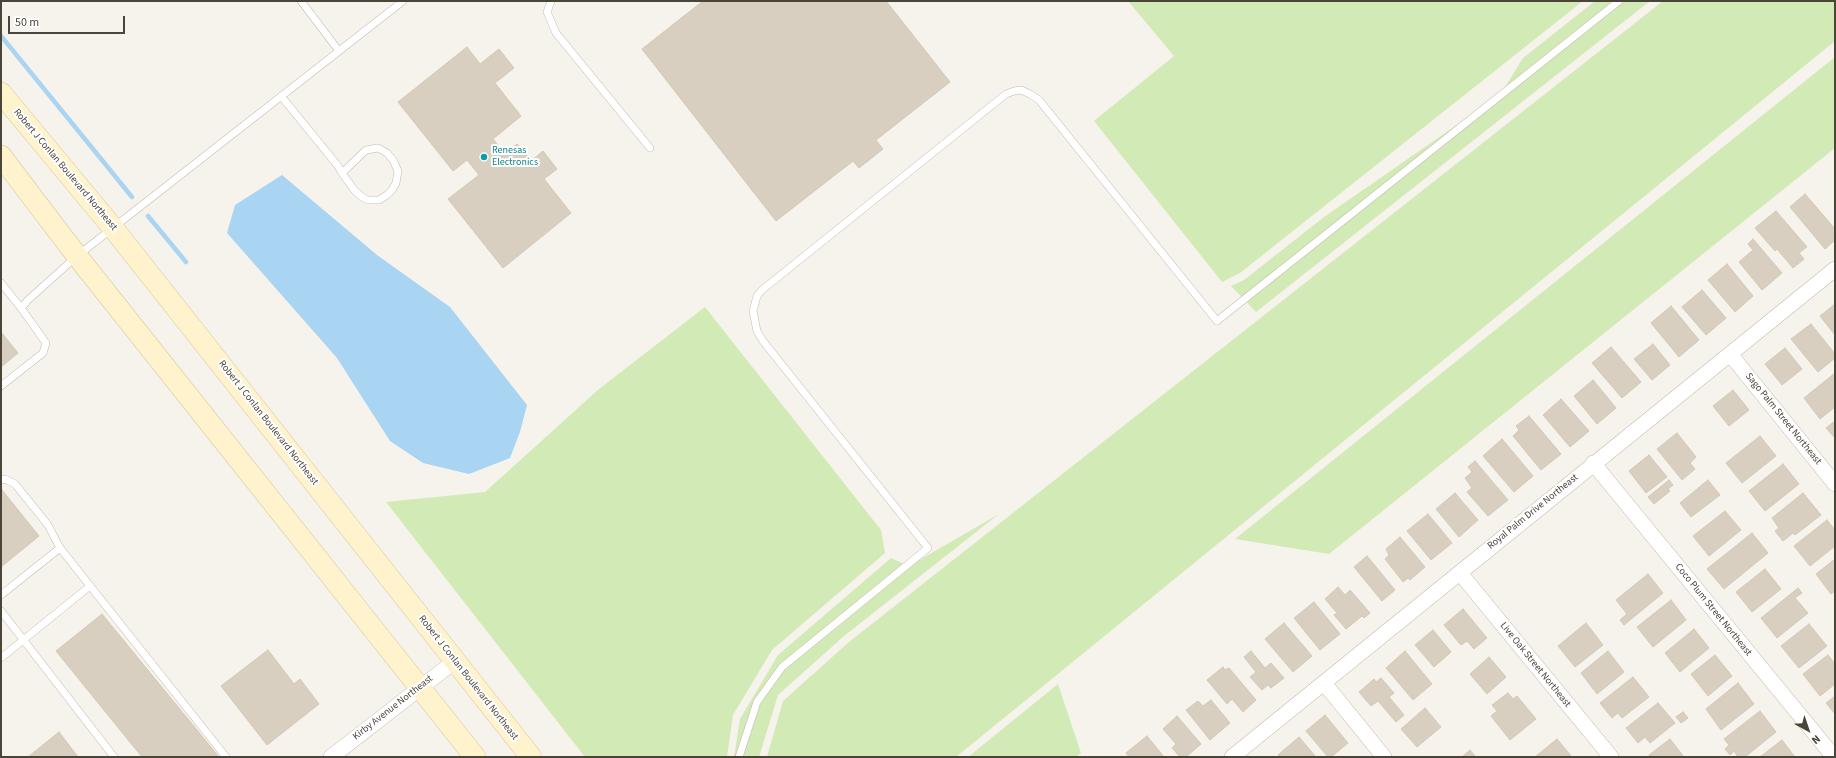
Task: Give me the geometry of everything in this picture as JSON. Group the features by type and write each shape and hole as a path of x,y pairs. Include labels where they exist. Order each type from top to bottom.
{"main road":[{"name":"Robert J Conlan Boulevard Northeast","path":"1,93 113,228 531,757"},
{"path":"1,156 77,256 475,757"}],"street":[{"name":"Royal Palm Drive Northeast","path":"1232,757 1593,463 1835,269"},
{"name":"Sago Palm Street Northeast","path":"1730,354 1835,484"},
{"name":"Coco Plum Street Northeast","path":"1593,463 1834,757"},
{"name":"Live Oak Street Northeast","path":"1460,572 1611,757"},
{"name":"Kirby Avenue Northeast","path":"331,757 455,660"},
{"path":"1324,683 1384,757"}],"lane":[{"path":"300,1 339,51"},
{"path":"21,308 77,256 403,1"},
{"path":"551,1 547,12 556,33 650,148"},
{"path":"739,757 757,702 782,667 928,548 763,341 757,331 754,311 757,296 762,290 1006,94 1021,90 1038,100 1217,321 1619,1"},
{"path":"281,96 355,191 362,197 368,200 379,200 392,190 396,183 398,171 388,152 378,148 366,150 342,173"},
{"path":"1,283 46,343 43,353 1,386"},
{"path":"1,480 4,479 15,484 48,525 60,548 226,757"},
{"path":"1,595 60,548"},
{"path":"1,658 90,586"},
{"path":"1,611 114,757"}],"green space":[{"path":"1128,1 1583,1 1240,273 1222,282 1094,121 1174,56"},
{"path":"1595,1 1650,1 1256,312 1231,286 1244,280 1324,217 1500,95 1523,58"},
{"path":"1663,1 1835,1 1835,41 956,757 767,757 783,701 849,642"},
{"path":"1835,57 1835,148 1329,554 1235,539"},
{"path":"705,307 881,530 885,553 772,650 733,715 727,757 585,757 386,502 485,492 599,389"},
{"path":"999,514 844,636 778,695 759,757 734,757 740,719 778,655 891,558 909,566"},
{"path":"1058,684 1081,753 1076,757 968,757"}],"water":[{"path":"282,175 377,255 450,307 527,405 520,432 510,458 469,474 423,463 390,441 337,358 227,233 235,205"}],"building":[{"path":"703,1 886,1 950,82 876,140 883,149 859,168 853,161 776,221 642,49"},
{"name":"Renesas Electronics","path":"467,47 480,64 499,49 514,68 495,83 521,116 493,139 505,154 517,144 531,161 543,151 557,169 544,179 571,213 503,268 448,199 479,175 467,160 453,171 398,102"},
{"path":"1805,194 1835,229 1835,240 1825,249 1790,207"},
{"path":"1776,211 1807,247 1799,253 1804,259 1793,268 1777,249 1775,251 1755,228"},
{"path":"1753,239 1782,273 1762,290 1739,262 1753,250 1748,244"},
{"path":"1727,264 1753,296 1735,312 1708,280"},
{"path":"1702,290 1726,318 1706,335 1682,307"},
{"path":"1835,304 1835,335 1820,316"},
{"path":"1671,306 1699,340 1679,357 1651,323"},
{"path":"1811,324 1835,354 1835,358 1818,372 1791,339"},
{"path":"1,332 18,353 1,367"},
{"path":"1653,344 1670,365 1652,380 1634,359"},
{"path":"1611,347 1641,382 1622,398 1592,363"},
{"path":"1785,348 1802,369 1782,385 1765,364"},
{"path":"1835,373 1835,407 1820,419 1804,398"},
{"path":"1593,380 1616,408 1597,424 1574,396"},
{"path":"1733,390 1749,410 1729,426 1713,406"},
{"path":"1561,399 1589,431 1570,447 1543,415"},
{"path":"1529,416 1561,454 1541,470 1513,436 1519,430 1516,426"},
{"path":"1835,421 1835,438 1826,428"},
{"path":"1677,433 1696,457 1690,463 1695,469 1682,480 1657,449"},
{"path":"1760,436 1776,456 1742,483 1726,463"},
{"path":"1502,439 1533,476 1514,492 1483,456"},
{"path":"1649,455 1667,477 1646,493 1629,471"},
{"path":"1475,461 1508,500 1488,516 1467,492 1472,488 1465,478 1472,472 1468,467"},
{"path":"1783,464 1799,484 1765,511 1749,491"},
{"path":"1669,480 1673,485 1668,489 1670,491 1654,504 1648,497"},
{"path":"1708,480 1720,495 1691,517 1680,503"},
{"path":"2,490 39,536 1,567 1,491"},
{"path":"1455,493 1478,520 1459,537 1436,509"},
{"path":"1803,493 1821,515 1795,535 1793,533 1783,541 1775,531 1779,528 1772,518"},
{"path":"1725,511 1741,530 1709,556 1693,536"},
{"path":"1428,514 1452,543 1431,560 1407,531"},
{"path":"1827,520 1835,530 1835,546 1810,566 1794,546"},
{"path":"1752,533 1768,553 1724,589 1707,569"},
{"path":"1400,537 1425,567 1410,580 1408,578 1403,582 1385,559 1389,555 1386,549"},
{"path":"1367,556 1395,590 1382,601 1354,567"},
{"path":"1835,559 1835,591 1831,594 1816,574"},
{"path":"1765,569 1781,589 1752,612 1736,592"},
{"path":"1648,574 1663,593 1624,625 1620,620 1627,614 1616,600"},
{"path":"1338,587 1345,595 1350,590 1370,613 1364,618 1362,616 1346,629 1334,615 1337,613 1325,599"},
{"path":"1798,588 1802,593 1795,598 1808,613 1777,638 1761,618"},
{"path":"1671,600 1686,620 1653,647 1637,627"},
{"path":"1314,602 1340,634 1320,650 1294,618"},
{"path":"1463,609 1487,638 1474,649 1467,641 1461,645 1444,625"},
{"path":"102,614 219,757 142,757 56,651"},
{"path":"1284,623 1312,656 1293,672 1265,639"},
{"path":"1586,623 1603,645 1575,667 1558,646"},
{"path":"1809,624 1827,646 1799,668 1781,646"},
{"path":"1694,629 1709,648 1680,672 1665,653"},
{"path":"1433,630 1451,652 1434,667 1415,645"},
{"path":"268,650 294,684 300,679 319,704 267,745 221,686"},
{"path":"1251,651 1265,668 1271,663 1284,678 1271,688 1268,685 1262,690 1250,677 1256,672 1244,657"},
{"path":"1405,651 1432,684 1413,700 1386,668"},
{"path":"1608,651 1624,672 1597,694 1581,673"},
{"path":"1715,655 1732,676 1708,696 1691,674"},
{"path":"1828,655 1835,664 1835,684 1820,696 1803,674"},
{"path":"1489,657 1506,677 1487,694 1470,674"},
{"path":"1223,667 1225,670 1229,668 1256,700 1243,712 1232,699 1227,704 1207,680"},
{"path":"1633,677 1649,697 1622,718 1618,713 1612,718 1600,703"},
{"path":"1381,678 1394,693 1389,697 1404,715 1396,722 1378,701 1371,706 1359,692 1374,679 1376,682"},
{"path":"1738,683 1754,704 1721,730 1706,709"},
{"path":"1508,693 1513,699 1517,696 1536,719 1510,740 1491,716 1497,711 1492,705"},
{"path":"1835,696 1835,714 1826,703"},
{"path":"1211,700 1230,723 1210,740 1186,710 1198,701 1203,706"},
{"path":"1658,703 1675,723 1650,743 1645,737 1638,743 1626,728"},
{"path":"1425,708 1441,727 1417,747 1401,729"},
{"path":"1760,711 1776,732 1745,757 1738,757 1734,751 1730,755 1725,749 1729,745 1724,739"},
{"path":"1683,712 1688,718 1681,723 1676,717"},
{"path":"1325,715 1348,743 1331,757 1328,757 1306,731"},
{"path":"1177,716 1201,744 1186,757 1180,757 1172,748 1176,744 1163,729"},
{"path":"59,732 78,757 28,757"},
{"path":"1147,736 1164,757 1129,757 1126,753"},
{"path":"1299,737 1316,757 1280,757 1278,755"},
{"path":"1557,739 1572,757 1535,757"},
{"path":"1670,739 1684,757 1650,757 1649,755"},
{"path":"1782,740 1795,757 1760,757"},
{"path":"1470,750 1476,757 1462,757"}],"waterway":[{"path":"1,36 132,197"},
{"path":"148,216 186,262"}],"place":[{"name":"Renesas Electronics","path":"484,157"}]}
